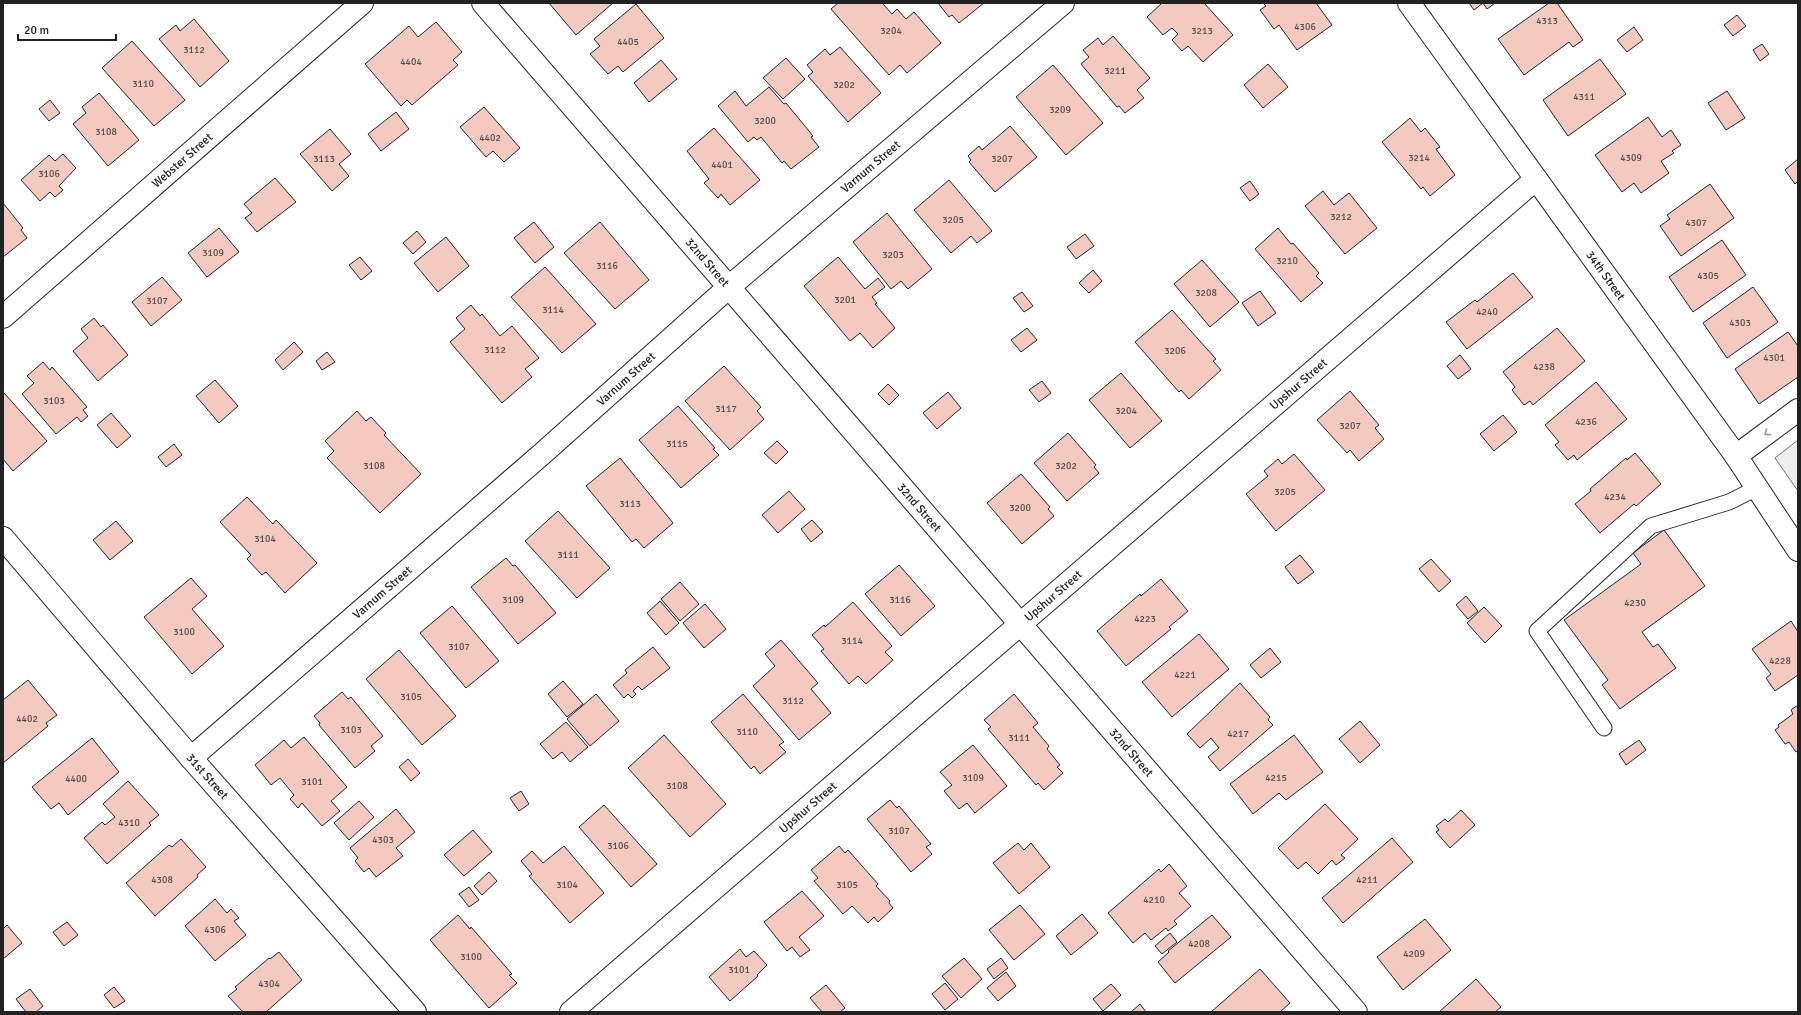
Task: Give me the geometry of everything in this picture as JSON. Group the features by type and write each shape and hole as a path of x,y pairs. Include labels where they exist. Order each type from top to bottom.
{"street":[{"name":"Webster Street","path":"3,317 362,3"},
{"name":"32nd Street","path":"483,3 1356,1012"},
{"name":"Varnum Street","path":"192,758 536,459 729,287 1064,3"},
{"name":"34th Street","path":"1410,3 1736,456 1798,550"},
{"name":"Upshur Street","path":"571,1012 1536,179"},
{"path":"1736,456 1798,410"},
{"name":"31st Street","path":"3,538 192,758 414,1012"}],"lane":[{"path":"1604,728 1537,631 1651,526 1728,502 1757,488"}],"shaded area":[{"path":"1798,440 1798,491 1775,458"}],"building":[{"path":"549,3 613,3 576,35"},
{"path":"838,3 882,3 892,14 897,9 906,19 914,12 941,43 907,73 900,65 889,75 831,9"},
{"path":"938,3 984,3 959,23 952,15 949,17"},
{"path":"1162,3 1204,3 1233,35 1203,62 1188,46 1182,51 1172,40 1178,34 1172,28 1163,35 1147,17"},
{"path":"1263,3 1316,3 1332,25 1297,50 1279,25 1274,29 1260,10 1266,6"},
{"path":"1469,3 1483,3 1474,10"},
{"path":"1483,3 1495,3 1487,9"},
{"path":"1549,3 1557,3 1583,40 1573,47 1569,42 1524,75 1498,39"},
{"path":"636,4 664,38 623,72 618,66 608,74 590,54 600,46 594,39"},
{"path":"1737,15 1746,26 1733,36 1724,25"},
{"path":"194,19 229,61 200,87 159,39 176,25 180,31"},
{"path":"436,22 462,52 453,60 458,65 412,105 407,100 401,106 365,64 409,26 418,37"},
{"path":"1634,27 1643,40 1627,52 1617,40"},
{"path":"1113,36 1150,78 1137,90 1144,98 1125,113 1119,106 1117,107 1081,64 1089,57 1083,50 1098,38 1103,45"},
{"path":"132,41 185,100 154,126 102,68"},
{"path":"1762,44 1769,54 1760,61 1753,50"},
{"path":"840,47 881,93 848,122 808,76 813,72 807,65 825,49 830,55"},
{"path":"786,58 805,79 783,99 763,78"},
{"path":"1600,59 1626,94 1568,136 1543,100"},
{"path":"661,60 677,79 649,102 634,83"},
{"path":"1268,64 1288,87 1263,108 1244,85"},
{"path":"1053,65 1103,123 1066,155 1016,97"},
{"path":"769,87 784,104 786,103 813,136 811,137 819,147 791,169 784,161 782,163 761,137 757,140 754,137 748,142 718,106 735,91 746,106"},
{"path":"1727,91 1745,118 1726,130 1708,103"},
{"path":"99,93 139,140 108,166 73,124 86,113 82,107"},
{"path":"50,100 60,113 49,121 39,109"},
{"path":"484,107 520,148 504,162 493,151 486,157 460,127"},
{"path":"396,112 409,129 381,151 368,134"},
{"path":"1648,117 1662,137 1671,130 1681,145 1672,151 1674,153 1661,161 1669,173 1641,193 1634,183 1622,192 1595,155"},
{"path":"1410,118 1421,132 1425,128 1440,147 1436,149 1455,175 1430,196 1423,187 1421,189 1382,142"},
{"path":"1010,126 1037,157 995,192 969,162 971,160 968,156 979,146 982,150"},
{"path":"714,128 760,180 730,205 721,194 718,198 704,183 709,179 687,151"},
{"path":"330,129 351,154 339,164 349,176 332,191 300,154"},
{"path":"63,154 76,168 59,186 63,190 55,197 50,192 40,201 21,180 49,155 55,161"},
{"path":"1798,159 1798,181 1795,184 1785,170"},
{"path":"275,178 296,202 257,232 245,218 252,213 244,204"},
{"path":"949,180 992,231 977,243 971,236 951,253 914,210"},
{"path":"1250,181 1259,194 1250,201 1240,188"},
{"path":"1710,184 1734,218 1681,256 1660,226 1670,219 1667,215"},
{"path":"1323,191 1334,205 1349,193 1377,228 1345,254 1305,206"},
{"path":"3,203 23,228 21,230 27,238 3,257"},
{"path":"887,213 932,269 908,289 901,281 891,289 853,242"},
{"path":"534,222 554,247 535,263 514,238"},
{"path":"600,222 649,280 615,309 564,253"},
{"path":"219,228 239,252 207,277 188,253"},
{"path":"1278,228 1319,273 1316,276 1323,283 1301,302 1255,249"},
{"path":"417,231 426,242 413,254 403,243"},
{"path":"1085,234 1094,246 1076,259 1067,247"},
{"path":"446,237 469,266 438,292 414,263"},
{"path":"1722,240 1746,275 1693,312 1669,277"},
{"path":"360,257 372,271 361,280 349,265"},
{"path":"838,257 865,289 878,278 885,287 872,297 877,303 875,304 895,328 873,348 860,333 850,341 804,286"},
{"path":"1202,260 1239,302 1210,327 1174,284"},
{"path":"545,267 596,324 562,353 511,297"},
{"path":"1093,270 1102,281 1089,293 1079,283"},
{"path":"1513,273 1533,297 1467,349 1446,322 1475,300 1477,302"},
{"path":"162,277 182,300 151,326 132,302"},
{"path":"1753,287 1778,322 1727,358 1703,323"},
{"path":"1260,291 1276,313 1258,326 1242,303"},
{"path":"1022,292 1033,306 1024,312 1013,298"},
{"path":"471,305 480,316 482,314 500,336 512,326 539,358 525,369 532,377 502,403 450,342 465,329 456,318"},
{"path":"1172,310 1216,359 1213,361 1221,370 1189,399 1181,390 1179,392 1135,342"},
{"path":"94,318 101,327 103,325 128,355 98,381 73,351 88,338 81,329"},
{"path":"1027,328 1037,340 1021,352 1011,340"},
{"path":"1557,328 1585,361 1533,405 1530,401 1524,405 1512,390 1515,387 1503,372"},
{"path":"1788,332 1798,346 1798,377 1759,404 1735,369"},
{"path":"294,342 303,352 283,370 275,360"},
{"path":"327,352 335,362 322,370 316,361"},
{"path":"1460,355 1471,369 1458,379 1447,366"},
{"path":"43,362 50,370 52,367 87,407 83,410 88,416 81,422 77,417 56,434 22,394 34,383 27,376"},
{"path":"724,366 761,407 757,411 764,419 730,450 685,401"},
{"path":"1121,373 1162,421 1130,448 1089,400"},
{"path":"215,380 238,406 219,423 196,396"},
{"path":"1042,381 1051,393 1039,402 1029,390"},
{"path":"1596,382 1627,419 1577,460 1574,455 1568,460 1555,445 1559,442 1545,425"},
{"path":"888,384 899,395 889,405 878,394"},
{"path":"1350,391 1379,425 1375,428 1384,439 1359,461 1350,450 1347,453 1317,420"},
{"path":"948,392 961,408 937,429 923,413"},
{"path":"4,393 47,441 13,471 3,459"},
{"path":"678,406 715,448 713,449 719,455 681,488 639,440"},
{"path":"357,411 366,421 371,417 386,433 384,435 421,474 380,513 327,458 334,451 325,441"},
{"path":"111,413 131,436 117,448 97,425"},
{"path":"1503,415 1517,432 1494,451 1480,434"},
{"path":"1068,433 1096,465 1094,467 1099,473 1067,501 1034,463"},
{"path":"777,441 788,452 776,464 764,453"},
{"path":"174,444 182,455 166,467 158,457"},
{"path":"1635,453 1661,484 1636,506 1634,504 1600,533 1575,504 1626,458 1627,460"},
{"path":"1294,454 1325,490 1276,531 1246,494 1268,476 1264,471 1278,459 1282,464"},
{"path":"620,458 673,523 644,548 636,539 632,542 586,486"},
{"path":"1021,474 1050,507 1048,509 1054,516 1022,544 987,503"},
{"path":"789,491 805,509 778,533 762,515"},
{"path":"247,497 273,524 276,520 317,563 285,593 266,572 262,575 247,559 251,555 220,522"},
{"path":"558,511 610,568 577,598 525,541"},
{"path":"812,520 823,532 811,542 801,529"},
{"path":"116,521 133,541 110,560 93,540"},
{"path":"1664,530 1705,586 1642,632 1653,647 1658,644 1676,668 1620,709 1602,685 1608,680 1564,620 1641,564 1633,553"},
{"path":"1300,555 1314,572 1298,584 1285,567"},
{"path":"506,558 513,566 515,565 556,613 518,644 471,587"},
{"path":"1431,559 1451,581 1439,592 1419,569"},
{"path":"899,565 935,606 901,636 865,594"},
{"path":"191,578 207,596 192,609 224,646 192,674 144,617"},
{"path":"1161,579 1188,611 1169,627 1171,629 1126,666 1097,631 1140,594 1141,596"},
{"path":"680,582 699,604 680,621 661,599"},
{"path":"1466,596 1478,611 1468,619 1456,605"},
{"path":"660,601 679,623 666,635 647,613"},
{"path":"853,602 892,646 885,652 893,660 866,684 858,676 849,684 821,651 824,649 812,635 824,625 825,627"},
{"path":"705,604 726,629 704,648 683,623"},
{"path":"452,606 499,661 466,688 420,633"},
{"path":"1484,607 1502,626 1485,643 1467,623"},
{"path":"1791,621 1798,632 1798,675 1775,691 1766,678 1771,674 1752,649"},
{"path":"1199,634 1229,669 1172,717 1142,682"},
{"path":"781,640 818,683 811,689 831,713 799,740 753,686 775,666 765,654"},
{"path":"653,647 670,668 642,690 638,686 633,691 636,694 632,698 628,694 624,698 613,685 627,673 625,670"},
{"path":"1270,648 1281,662 1261,678 1250,665"},
{"path":"399,650 456,716 422,745 366,679"},
{"path":"28,680 57,715 46,723 48,726 3,763 3,700"},
{"path":"563,681 583,704 567,717 548,694"},
{"path":"1240,683 1270,717 1268,720 1273,725 1220,771 1208,757 1219,748 1211,738 1200,748 1187,734"},
{"path":"342,692 348,699 351,697 383,736 371,746 375,751 355,768 319,725 320,723 314,716"},
{"path":"596,694 619,721 590,746 567,719"},
{"path":"743,694 784,742 779,745 786,752 760,774 754,766 751,769 711,722"},
{"path":"1014,694 1038,723 1033,727 1049,746 1047,749 1060,765 1057,767 1063,773 1044,790 1038,783 1036,785 988,729 991,727 984,720"},
{"path":"1798,705 1798,751 1796,752 1789,742 1785,744 1775,730 1779,727 1778,725 1793,714 1791,710"},
{"path":"1360,721 1380,745 1360,763 1339,739"},
{"path":"566,722 588,747 570,762 562,752 553,759 540,744"},
{"path":"664,735 726,804 690,837 628,768"},
{"path":"1294,735 1323,772 1286,800 1279,793 1253,814 1230,784"},
{"path":"304,737 347,787 331,801 340,811 322,826 302,803 298,808 290,799 294,795 280,778 271,785 255,765 284,740 291,748"},
{"path":"92,738 119,772 68,815 59,803 51,809 32,787"},
{"path":"1639,740 1646,750 1626,765 1619,754"},
{"path":"973,745 1007,786 975,813 967,803 959,809 944,791 952,785 940,772"},
{"path":"408,759 420,773 411,781 399,767"},
{"path":"128,781 159,815 149,823 151,825 107,864 84,838 102,822 105,825 115,817 103,804"},
{"path":"521,791 529,804 519,811 510,798"},
{"path":"890,800 897,808 899,806 931,844 926,847 932,854 911,872 867,819"},
{"path":"359,801 374,817 349,840 334,823"},
{"path":"1325,804 1358,839 1341,855 1345,858 1336,865 1332,860 1318,874 1306,862 1298,869 1278,848"},
{"path":"604,805 657,864 631,887 579,827"},
{"path":"396,809 415,832 396,848 403,856 376,877 369,868 364,872 355,861 358,858 350,848"},
{"path":"1461,810 1475,825 1450,848 1436,832 1439,830 1436,826 1445,819 1448,822"},
{"path":"473,830 492,852 464,876 444,855"},
{"path":"1392,838 1413,862 1343,923 1322,898"},
{"path":"181,839 206,867 197,875 198,877 155,916 126,883 169,845 172,847"},
{"path":"1018,843 1024,850 1031,843 1050,867 1019,894 993,863"},
{"path":"564,846 604,893 570,923 529,876 532,874 521,861 532,851 543,863"},
{"path":"839,846 845,853 848,850 878,884 876,886 890,901 889,903 893,908 878,922 874,917 868,923 852,906 843,914 814,881 818,878 811,870"},
{"path":"1169,864 1187,886 1179,893 1191,906 1174,921 1177,924 1168,931 1166,928 1151,940 1145,933 1133,943 1108,913 1159,869 1161,872"},
{"path":"489,872 497,881 482,895 474,886"},
{"path":"469,887 479,900 469,907 459,894"},
{"path":"802,891 824,916 799,937 810,950 800,957 792,947 787,951 764,922"},
{"path":"215,899 227,913 231,909 239,918 234,921 246,935 215,961 185,926"},
{"path":"1020,905 1045,934 1014,960 989,930"},
{"path":"1082,914 1098,933 1071,955 1056,936"},
{"path":"458,915 470,929 471,927 512,974 509,975 517,983 489,1008 430,940"},
{"path":"1212,915 1231,937 1175,983 1158,962 1169,952 1168,951"},
{"path":"1425,919 1451,950 1403,990 1377,957"},
{"path":"67,922 78,935 64,946 53,932"},
{"path":"7,925 22,943 3,959 3,929"},
{"path":"1170,933 1177,942 1162,954 1155,946"},
{"path":"740,949 746,957 754,951 767,965 757,975 758,976 730,1001 709,977"},
{"path":"279,952 302,980 266,1012 243,1012 228,996 237,989 235,987 269,958 270,959"},
{"path":"964,958 982,979 961,998 942,976"},
{"path":"1001,958 1008,968 994,979 987,969"},
{"path":"1260,969 1290,1003 1280,1012 1211,1012"},
{"path":"1006,972 1016,986 998,1001 987,988"},
{"path":"1476,979 1501,1007 1495,1012 1439,1012"},
{"path":"945,983 958,999 945,1010 932,994"},
{"path":"1111,984 1121,995 1103,1011 1093,999"},
{"path":"826,985 845,1008 840,1012 822,1012 810,998"},
{"path":"114,987 125,1001 114,1008 104,995"},
{"path":"30,989 43,1006 36,1012 26,1012 16,999"},
{"path":"1140,1004 1146,1012 1131,1012"}]}
